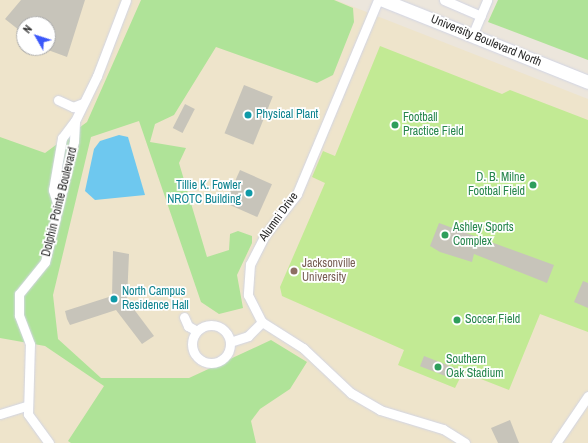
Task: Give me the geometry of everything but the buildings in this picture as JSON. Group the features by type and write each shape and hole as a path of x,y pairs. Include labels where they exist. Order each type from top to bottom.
{"main road":[{"name":"University Boulevard North","path":"384,0 588,82"}],"street":[{"name":"Dolphin Pointe Boulevard","path":"49,443 28,414 27,406 30,344 20,314 18,294 45,262 57,203 74,141 75,121 84,103 126,0"},
{"name":"Alumni Drive","path":"262,322 248,295 250,264 265,235 297,194 378,0"},
{"path":"444,0 481,16"},
{"path":"472,36 487,0"},
{"path":"58,100 72,107 84,103"},
{"path":"57,203 53,190 62,138 75,121"},
{"path":"184,317 188,326 197,331 214,325 225,330 230,342 224,359 205,363 192,350 197,331"},
{"path":"230,342 248,336 262,322 303,348 346,390 368,405 443,429 465,443"},
{"path":"556,443 588,396"},
{"path":"0,414 27,406"}],"shaded area":[{"name":"Jacksonville University","path":"0,0 336,0 588,99 588,443 0,443"}],"green space":[{"path":"141,0 334,0 353,8 354,22 333,75 317,83 216,47 174,115 155,124 150,142 186,148 179,163 207,257 229,250 230,234 238,231 252,236 252,243 237,275 243,308 219,314 201,302 139,121 91,137 53,295 58,339 101,378 189,378 271,340 307,362 290,389 260,409 251,421 256,443 71,443 68,441 104,386 45,346 0,338 0,137 45,153 87,122"},
{"path":"498,0 588,0 588,60 488,22"},
{"name":"Ashley Sports Complex","path":"380,46 502,94 510,90 588,120 588,332 540,314 509,390 463,372 455,388 398,365 404,350 282,296 280,287 325,183 312,177 323,151 335,156"}],"water":[{"path":"119,135 128,137 145,195 95,200 85,191 94,149 100,141"}],"place":[{"name":"Physical Plant","path":"248,115"},
{"name":"Football Practice Field","path":"395,125"},
{"name":"D. B. Milne Footbal Field","path":"533,185"},
{"name":"Tillie K. Fowler NROTC Building","path":"249,193"},
{"name":"Ashley Sports Complex","path":"445,235"},
{"name":"Jacksonville University","path":"294,271"},
{"name":"North Campus Residence Hall","path":"114,299"},
{"name":"Soccer Field","path":"457,320"},
{"name":"Southern Oak Stadium","path":"438,367"}]}
